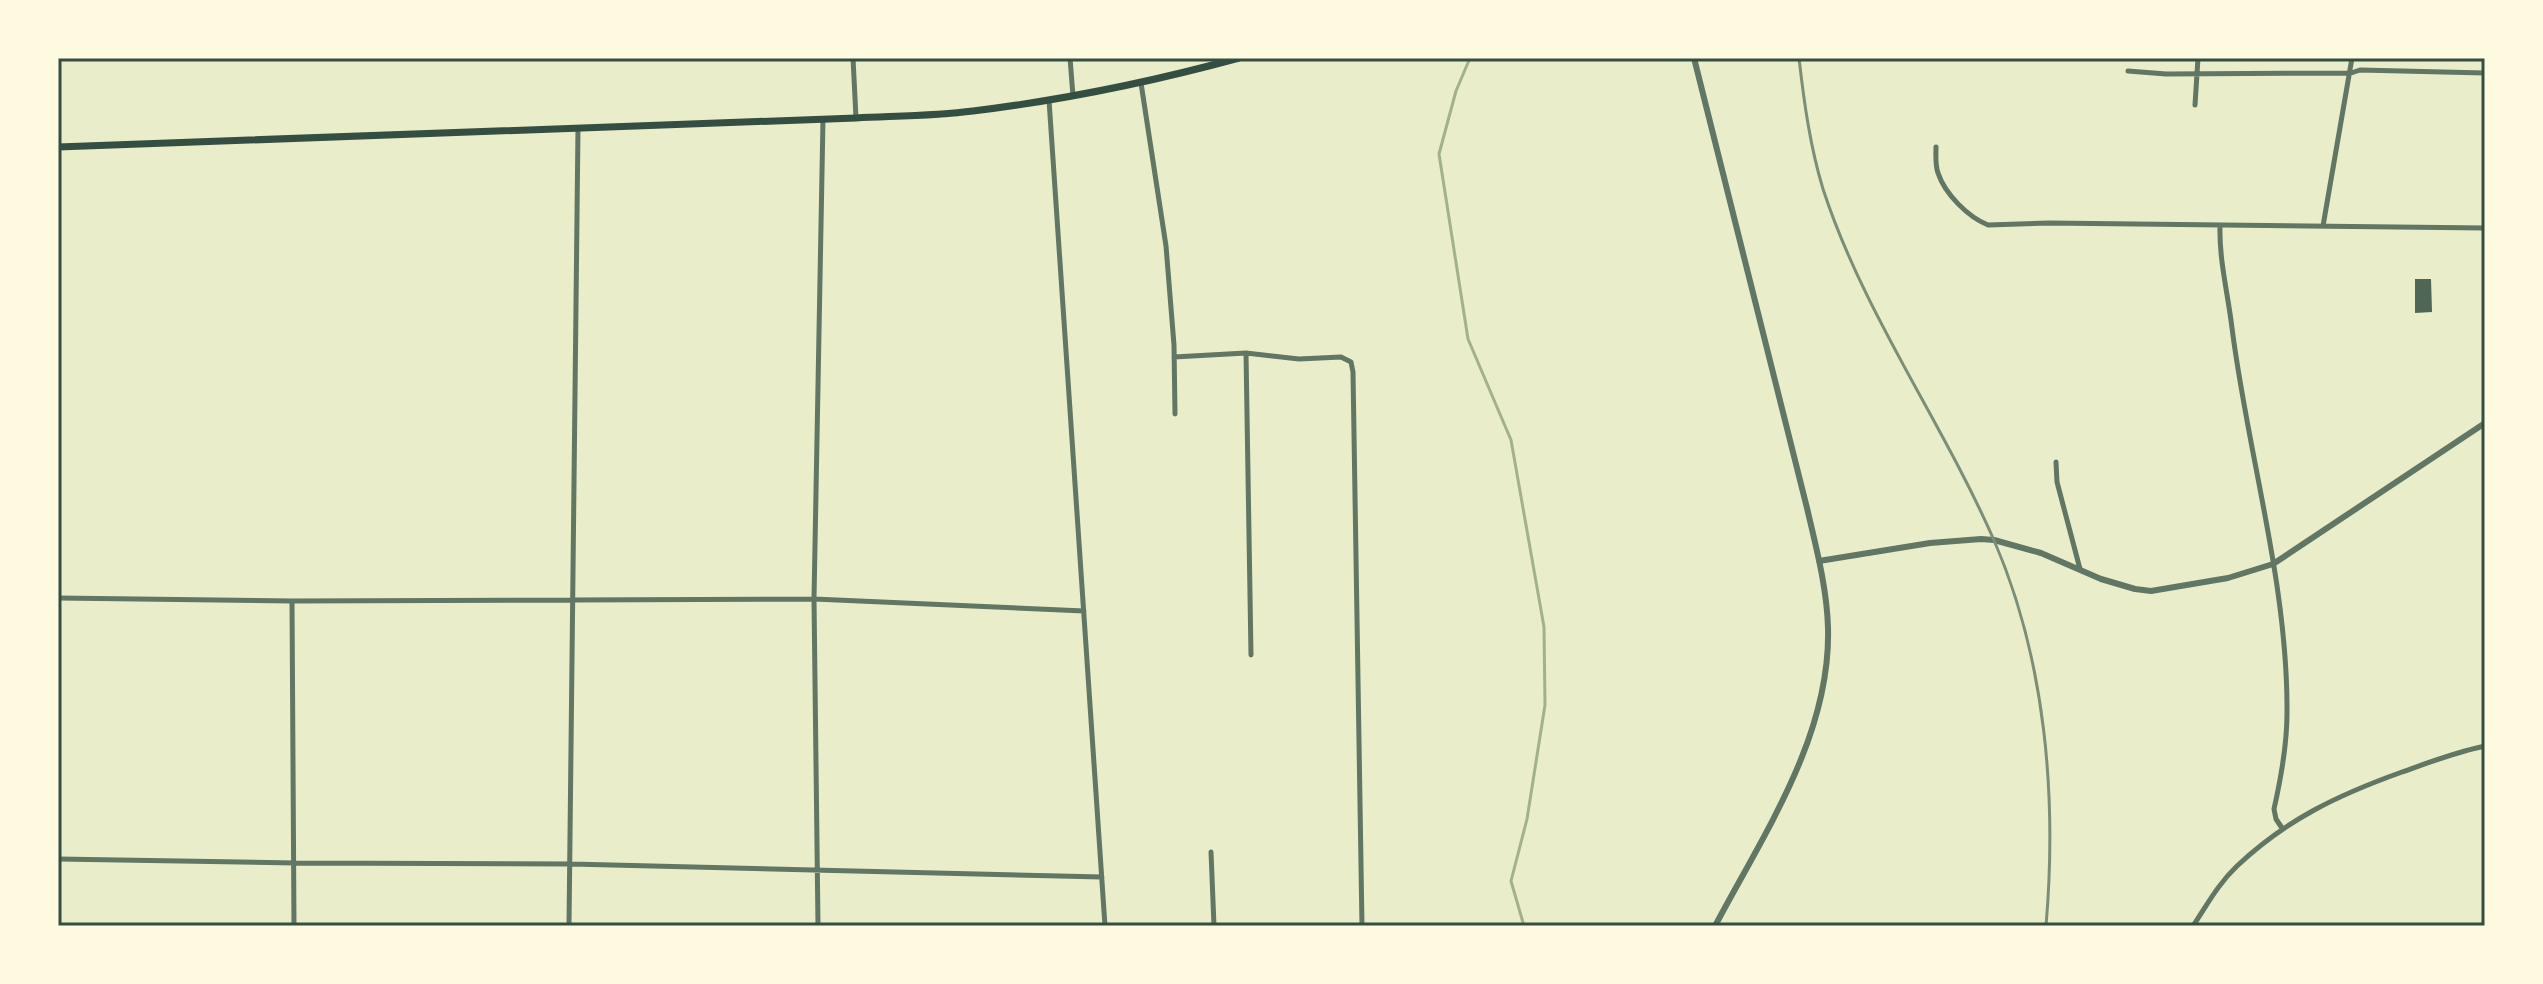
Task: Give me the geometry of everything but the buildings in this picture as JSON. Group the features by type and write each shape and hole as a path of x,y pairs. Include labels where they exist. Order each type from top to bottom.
{"main road":[{"path":"58,147 856,118 969,111 1141,83 1237,58"}],"street":[{"path":"853,58 856,118"},
{"path":"1070,58 1073,96"},
{"path":"1694,58 1819,561 1829,627 1825,672 1815,720 1787,788 1715,926"},
{"path":"2195,105 2198,58"},
{"path":"2323,226 2352,58"},
{"path":"2128,71 2166,74 2351,73 2360,70 2485,73"},
{"path":"1141,83 1166,246 1175,414"},
{"path":"1049,100 1105,926"},
{"path":"818,926 814,599 823,119"},
{"path":"569,926 578,128"},
{"path":"1936,147 1937,168 1942,182 1965,210 1979,222 1988,225 2485,228"},
{"path":"2220,226 2219,244 2241,393 2273,564 2287,713 2274,809 2282,828"},
{"path":"1174,357 1246,353 1299,359 1341,357 1351,362 1362,926"},
{"path":"1246,353 1251,655"},
{"path":"1819,561 1930,543 1981,539 2011,544 2120,586 2151,591 2228,578 2273,564 2485,423"},
{"path":"2056,462 2057,482 2080,569"},
{"path":"58,598 292,601 814,599 1084,611"},
{"path":"292,601 294,926"},
{"path":"2193,926 2229,875 2282,828 2336,797 2449,755 2485,746"},
{"path":"1211,852 1214,926"},
{"path":"58,859 819,868 1102,877"}],"waterway":[{"path":"1470,58 1456,91 1439,154 1468,339 1511,440 1544,627 1545,705 1527,819 1511,881 1524,926"}],"railway":[{"path":"1799,58 1814,157 1840,234 1859,279 1993,538 2025,632 2044,729 2048,778 2050,828 2046,926"}]}
